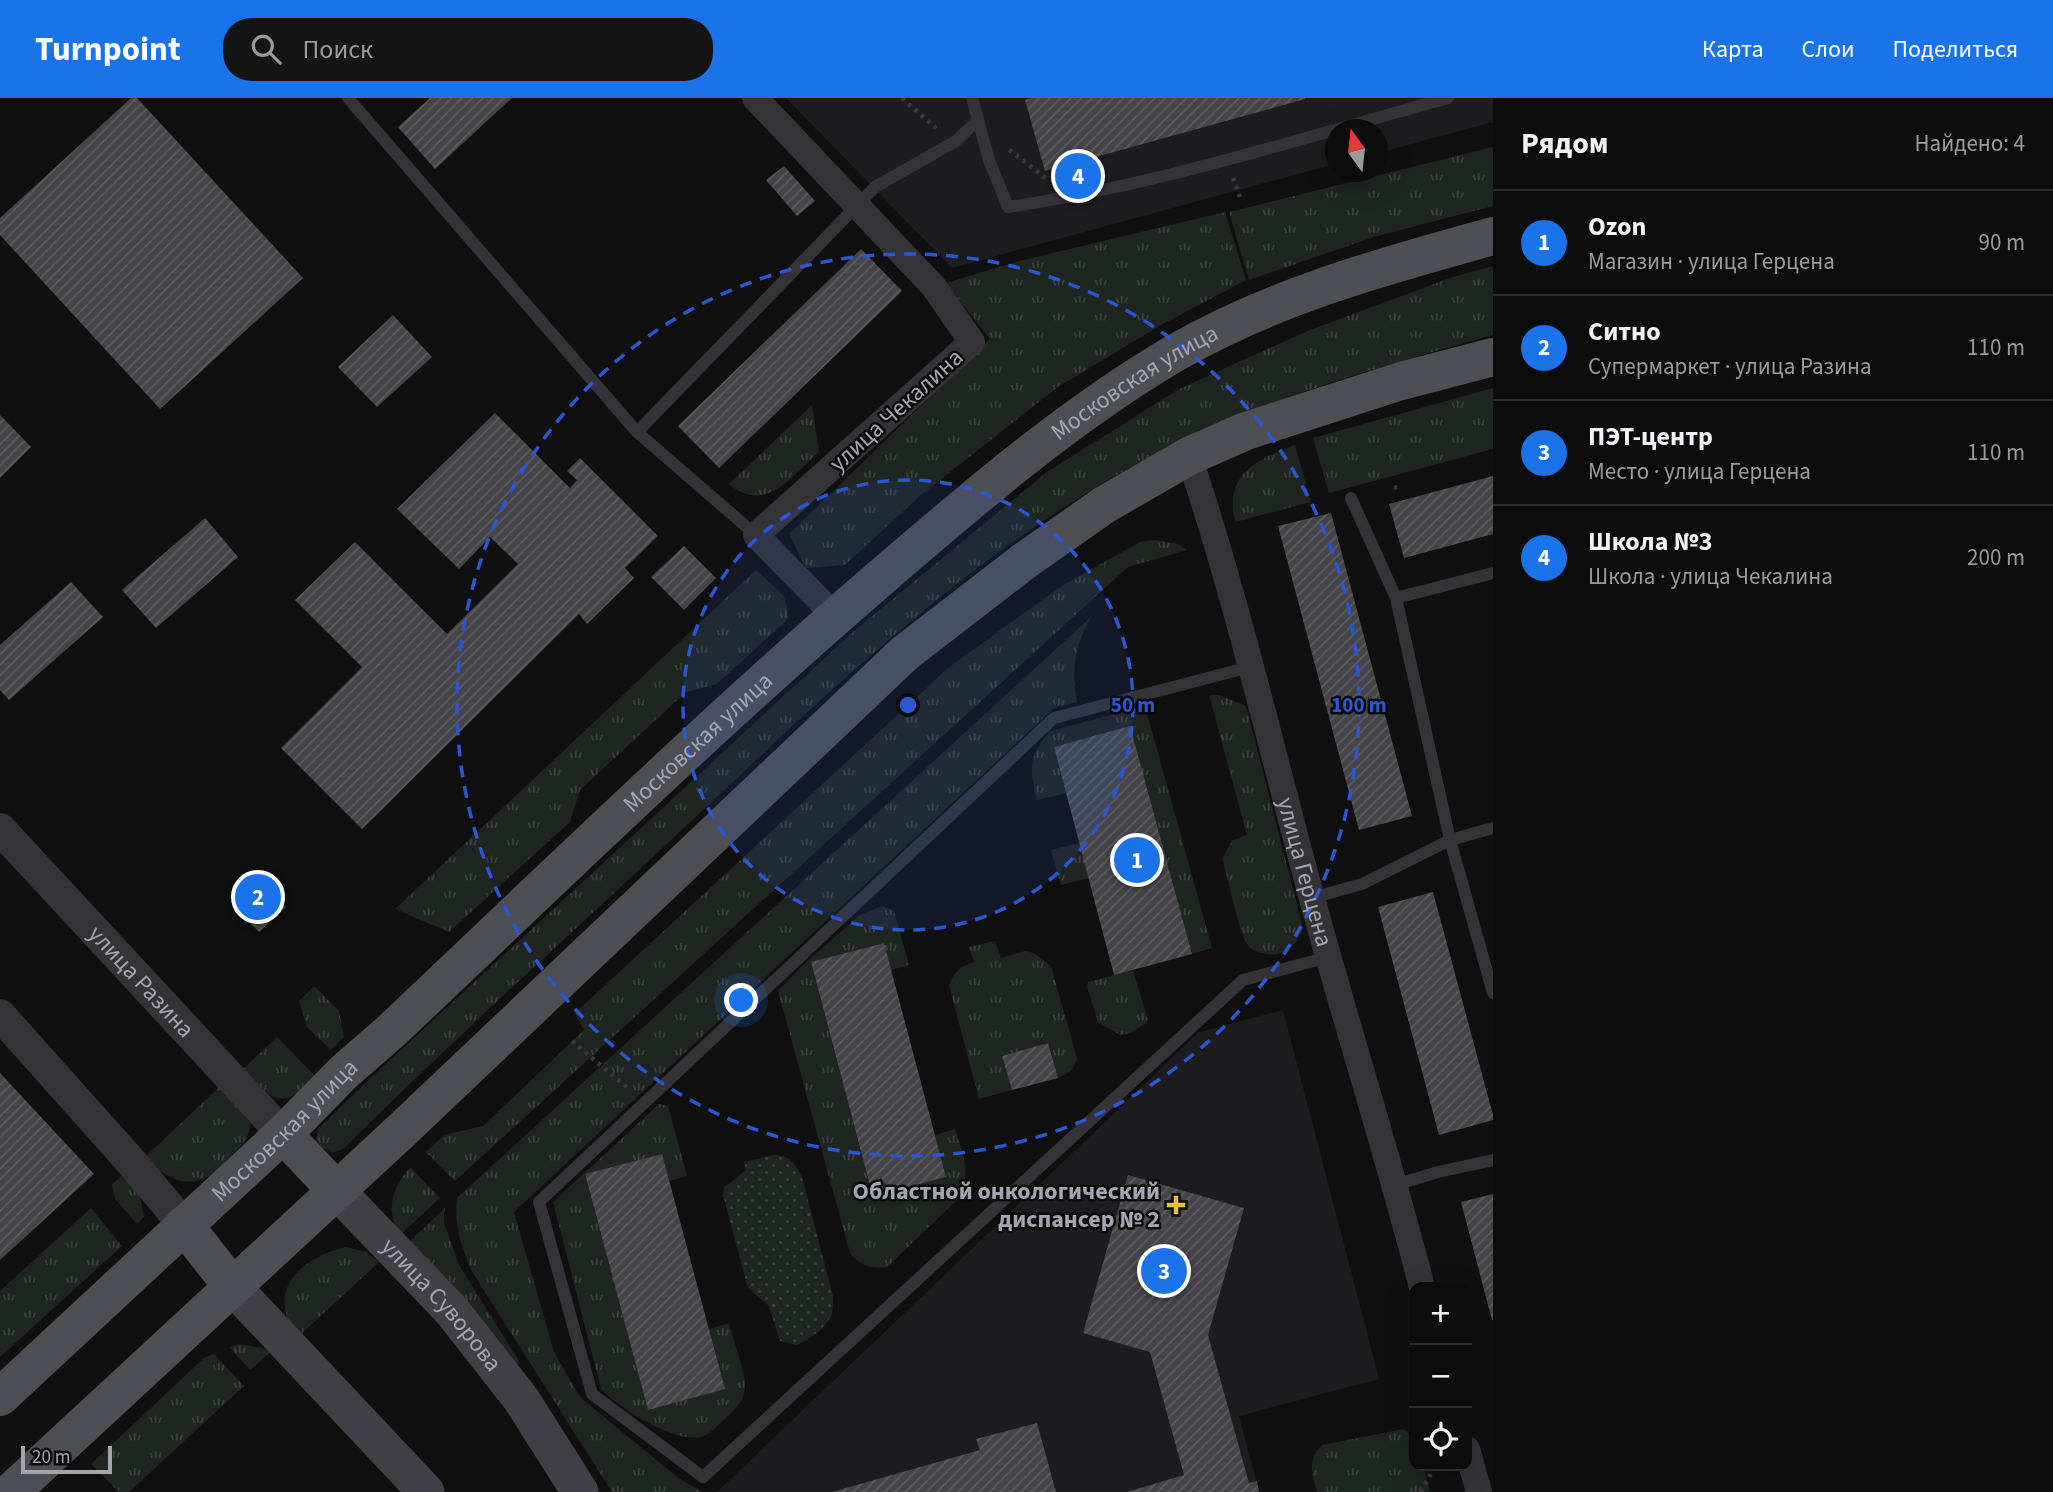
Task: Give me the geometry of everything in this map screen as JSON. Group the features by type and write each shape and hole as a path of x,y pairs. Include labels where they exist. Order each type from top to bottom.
{"main road":[{"name":"Московская улица","path":"0,1397 283,1134 344,1072 390,1032 676,761 836,617 1014,466 1086,412 1175,353 1250,315 1327,285 1493,236"},
{"path":"10,1492 402,1130 905,653 1023,562 1104,505 1189,456 1246,431 1401,381 1493,357"},
{"name":"улица Суворова","path":"283,1134 452,1311 521,1399 580,1492"},
{"path":"184,1225 232,1286 426,1492"}],"street":[{"name":"улица Чекалина","path":"755,98 934,287 972,342 756,535"},
{"name":"улица Герцена","path":"1189,456 1214,531 1328,957 1421,1282"},
{"path":"756,535 836,617"},
{"name":"улица Разина","path":"0,829 283,1134"},
{"path":"1,1019 134,1165 184,1225"},
{"path":"1472,1467 1479,1492"}],"lane":[{"path":"348,98 637,432 756,535"},
{"path":"357,108 369,98"},
{"path":"972,98 989,160 1008,207 1073,198 1448,98"},
{"path":"637,432 875,187 956,141 978,120"},
{"path":"1350,498 1396,598 1450,840 1493,993"},
{"path":"1396,598 1493,573"},
{"path":"1250,667 1054,718 538,1202 592,1395 703,1477 1243,980 1328,957"},
{"path":"1312,898 1362,884 1450,840 1493,828"},
{"path":"1395,1185 1493,1160"}],"path":[{"path":"572,1041 633,1093"},
{"path":"1421,1492 1432,1471"}],"shaded area":[{"path":"786,98 1493,98 1493,122 1388,150 1388,119 1325,119 1325,167 952,268"},
{"name":"Областной онкологический диспансер № 2","path":"1283,1010 1379,1379 1239,1416 1259,1492 717,1492 1199,1032"}],"green space":[{"path":"1493,147 1493,206 1377,236 1249,280 1229,212 1351,182 1388,182 1388,173"},
{"path":"1225,212 1246,280 1161,325 1058,387 921,495 845,565 806,568 789,534 990,339 946,283 1019,261"},
{"path":"1493,266 1493,335 1331,383 1212,427 1106,482 1040,523 978,568 917,616 801,719 343,1149 332,1153 321,1147 316,1140 318,1129 360,1088 854,631 1047,472 1179,389 1310,330 1453,277"},
{"path":"1493,388 1493,449 1329,493 1313,438"},
{"path":"812,405 819,452 788,481 766,494 742,493 729,484"},
{"path":"1295,445 1311,502 1235,522 1235,491 1246,471 1267,457"},
{"path":"1154,540 1178,544 1187,550 1128,567 455,1181 426,1152 444,1135 483,1126 584,1030 575,1013 948,668 1060,587 1140,542"},
{"path":"756,570 784,596 789,618 717,684 686,692 580,790 570,822 449,932 395,909"},
{"path":"1092,616 1076,657 1074,679 1077,702 1054,708 514,1212 554,1352 580,1397 677,1477 702,1492 612,1492 471,1270 459,1235 457,1198"},
{"path":"1209,695 1219,695 1246,706 1303,928 1294,944 1277,954 1260,953 1247,944 1233,903 1222,858 1233,840 1247,835"},
{"path":"1145,706 1212,948 1192,954 1130,727 1054,747 1066,793 1037,800 1034,789 1032,763 1038,748 1050,731"},
{"path":"1079,843 1089,878 1061,885 1051,850"},
{"path":"882,906 894,911 909,965 891,970 883,943 811,963 873,1197 946,1177 935,1135 955,1129 966,1172 959,1198 887,1267 876,1267 862,1264 850,1253 778,991 860,915"},
{"path":"995,941 1001,958 1025,951 1034,953 1051,966 1077,1058 1070,1071 1058,1078 1048,1043 1002,1056 1012,1090 979,1099 949,985 958,970 974,962 969,947"},
{"path":"1133,970 1148,1021 1133,1032 1120,1035 1098,1022 1087,987 1088,982"},
{"path":"314,986 339,1011 344,1037 331,1050 307,1027 299,1001"},
{"path":"277,1037 317,1078 305,1089 286,1098 270,1094 243,1069"},
{"path":"227,1080 245,1106 249,1117 250,1129 243,1143 216,1171 198,1181 181,1181 158,1169 145,1157"},
{"path":"659,1104 668,1106 687,1176 669,1181 661,1154 585,1175 648,1409 709,1329 729,1323 743,1372 743,1395 734,1411 714,1429 695,1438 681,1436 651,1424 621,1406 601,1389 553,1202"},
{"path":"774,1155 791,1161 802,1177 833,1296 832,1314 826,1324 797,1345 780,1341 769,1306 748,1288 723,1195 724,1188 746,1170 744,1162"},
{"path":"410,1167 440,1198 400,1235 393,1217 393,1200 399,1183"},
{"path":"124,1174 139,1192 144,1217 137,1224 115,1199 112,1184"},
{"path":"91,1208 122,1246 0,1357 0,1291"},
{"path":"445,1208 444,1222 459,1265 519,1361 518,1366 408,1243"},
{"path":"346,1247 366,1252 379,1262 299,1336 289,1320 285,1305 286,1291 292,1279 315,1259"},
{"path":"239,1344 271,1352 250,1370 229,1347"},
{"path":"214,1354 244,1386 129,1492 119,1492 91,1464 205,1357"},
{"path":"1404,1429 1409,1434 1409,1471 1424,1471 1430,1492 1317,1492 1312,1473 1313,1461 1322,1445"}],"building":[{"path":"131,98 137,98 303,278 160,409 0,235 0,218"},
{"path":"430,98 512,98 435,169 398,127"},
{"path":"1305,99 1045,171 1025,100"},
{"path":"784,166 815,201 797,216 766,180"},
{"path":"861,249 902,291 719,468 678,426"},
{"path":"393,315 432,357 377,407 338,367"},
{"path":"495,413 570,488 577,480 567,471 580,458 658,536 625,568 634,578 587,624 579,614 362,829 281,748 362,667 295,600 355,542 447,634 518,564 490,537 459,569 397,509"},
{"path":"0,415 31,447 0,478"},
{"path":"1493,476 1493,534 1404,558 1389,504"},
{"path":"1331,513 1412,816 1359,830 1278,526"},
{"path":"205,518 238,557 156,628 122,590"},
{"path":"684,546 716,578 684,610 651,577"},
{"path":"71,582 103,617 9,700 0,690 0,645"},
{"path":"1130,726 1192,954 1114,975 1054,747"},
{"path":"260,879 286,907 259,932 232,904"},
{"path":"1433,892 1493,1115 1493,1120 1439,1135 1378,907"},
{"path":"884,943 946,1177 873,1197 811,962"},
{"path":"1048,1043 1058,1078 1012,1090 1002,1056"},
{"path":"0,1073 94,1174 0,1260"},
{"path":"662,1154 725,1389 648,1410 585,1174"},
{"path":"1128,1175 1244,1208 1208,1335 1249,1483 1257,1481 1259,1492 1127,1492 1184,1475 1150,1352 1083,1333"},
{"path":"1493,1194 1493,1320 1492,1320 1461,1202"},
{"path":"1037,1423 1056,1492 832,1492 980,1450 976,1439"}],"place":[{"name":"Школа №3","path":"1078,176"},
{"name":"Ozon","path":"1137,860"},
{"name":"Ситно","path":"258,897"},
{"name":"Областной онкологический диспансер № 2","path":"1176,1205"},
{"name":"ПЭТ-центр","path":"1164,1271"}]}
